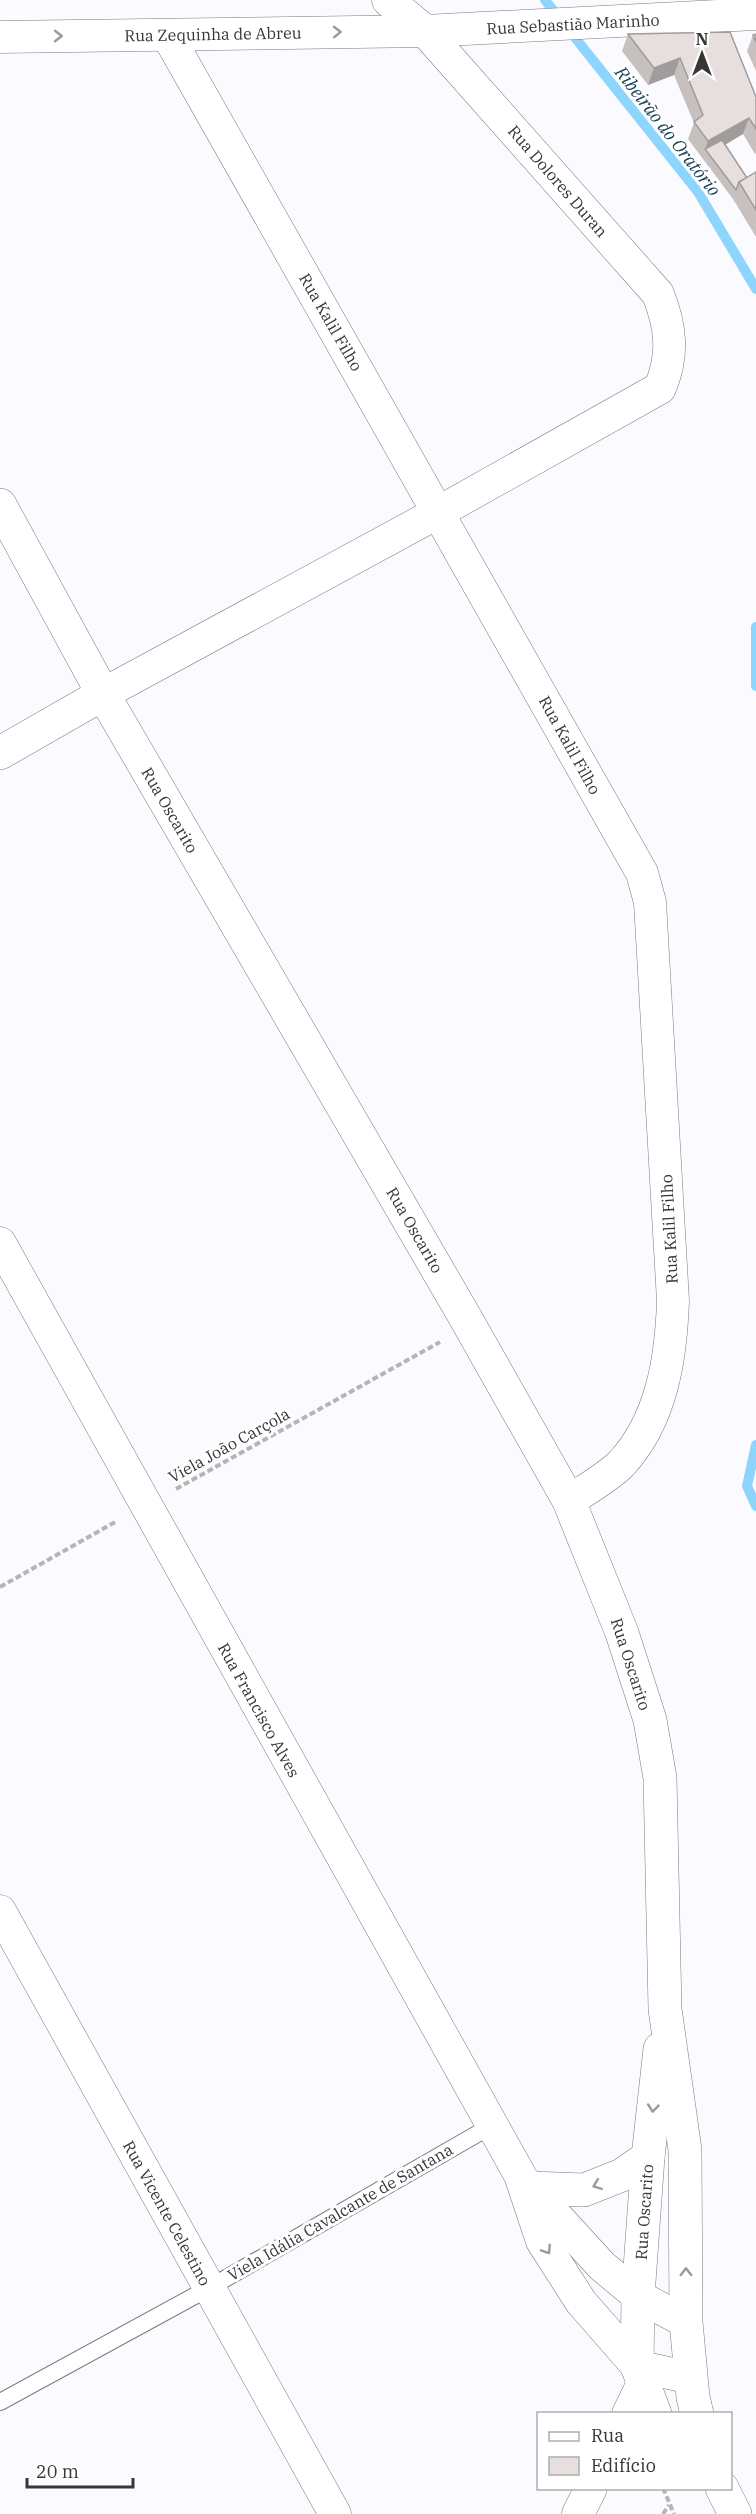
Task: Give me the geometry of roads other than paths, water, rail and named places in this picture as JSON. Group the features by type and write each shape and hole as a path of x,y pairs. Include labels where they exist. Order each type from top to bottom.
{"main road":[{"name":"Rua Oscarito","path":"0,505 103,694 569,1501 622,1633 650,1720 660,1778 665,2009 685,2150 686,2322 697,2412"},
{"path":"0,753 103,694"},
{"name":"Rua Oscarito","path":"640,2394 638,2296 648,2157 665,2009"},
{"path":"525,2182 584,2190 622,2175 648,2157"}],"street":[{"name":"Rua Dolores Duran","path":"388,0 425,31 658,294 667,318 671,342 670,356 660,388 439,512"},
{"name":"Rua Sebastião Marinho","path":"425,31 569,24 712,8 756,14"},
{"name":"Rua Zequinha de Abreu","path":"0,37 425,31"},
{"name":"Rua Kalil Filho","path":"168,36 642,873 650,902 673,1301 668,1361 650,1419 638,1441 620,1465 569,1501"},
{"path":"103,694 439,512"},
{"name":"Rua Francisco Alves","path":"0,1243 491,2126 525,2182 602,2266 638,2296 686,2322"},
{"name":"Rua Vicente Celestino","path":"0,1911 335,2514"},
{"name":"Rua Francisco Alves","path":"525,2182 542,2241 640,2394"},
{"path":"640,2394 691,2378"},
{"path":"578,2514 590,2490"}],"lane":[{"name":"Viela Idália Cavalcante de Santana","path":"0,2402 209,2288 491,2126"}],"waterway":[{"name":"Ribeirão do Oratório","path":"545,0 698,192 756,289"},
{"name":"Ribeirão do Oratório","path":"756,627 756,686"},
{"name":"Ribeirão do Oratório","path":"756,1445 747,1486 756,1506"}]}
